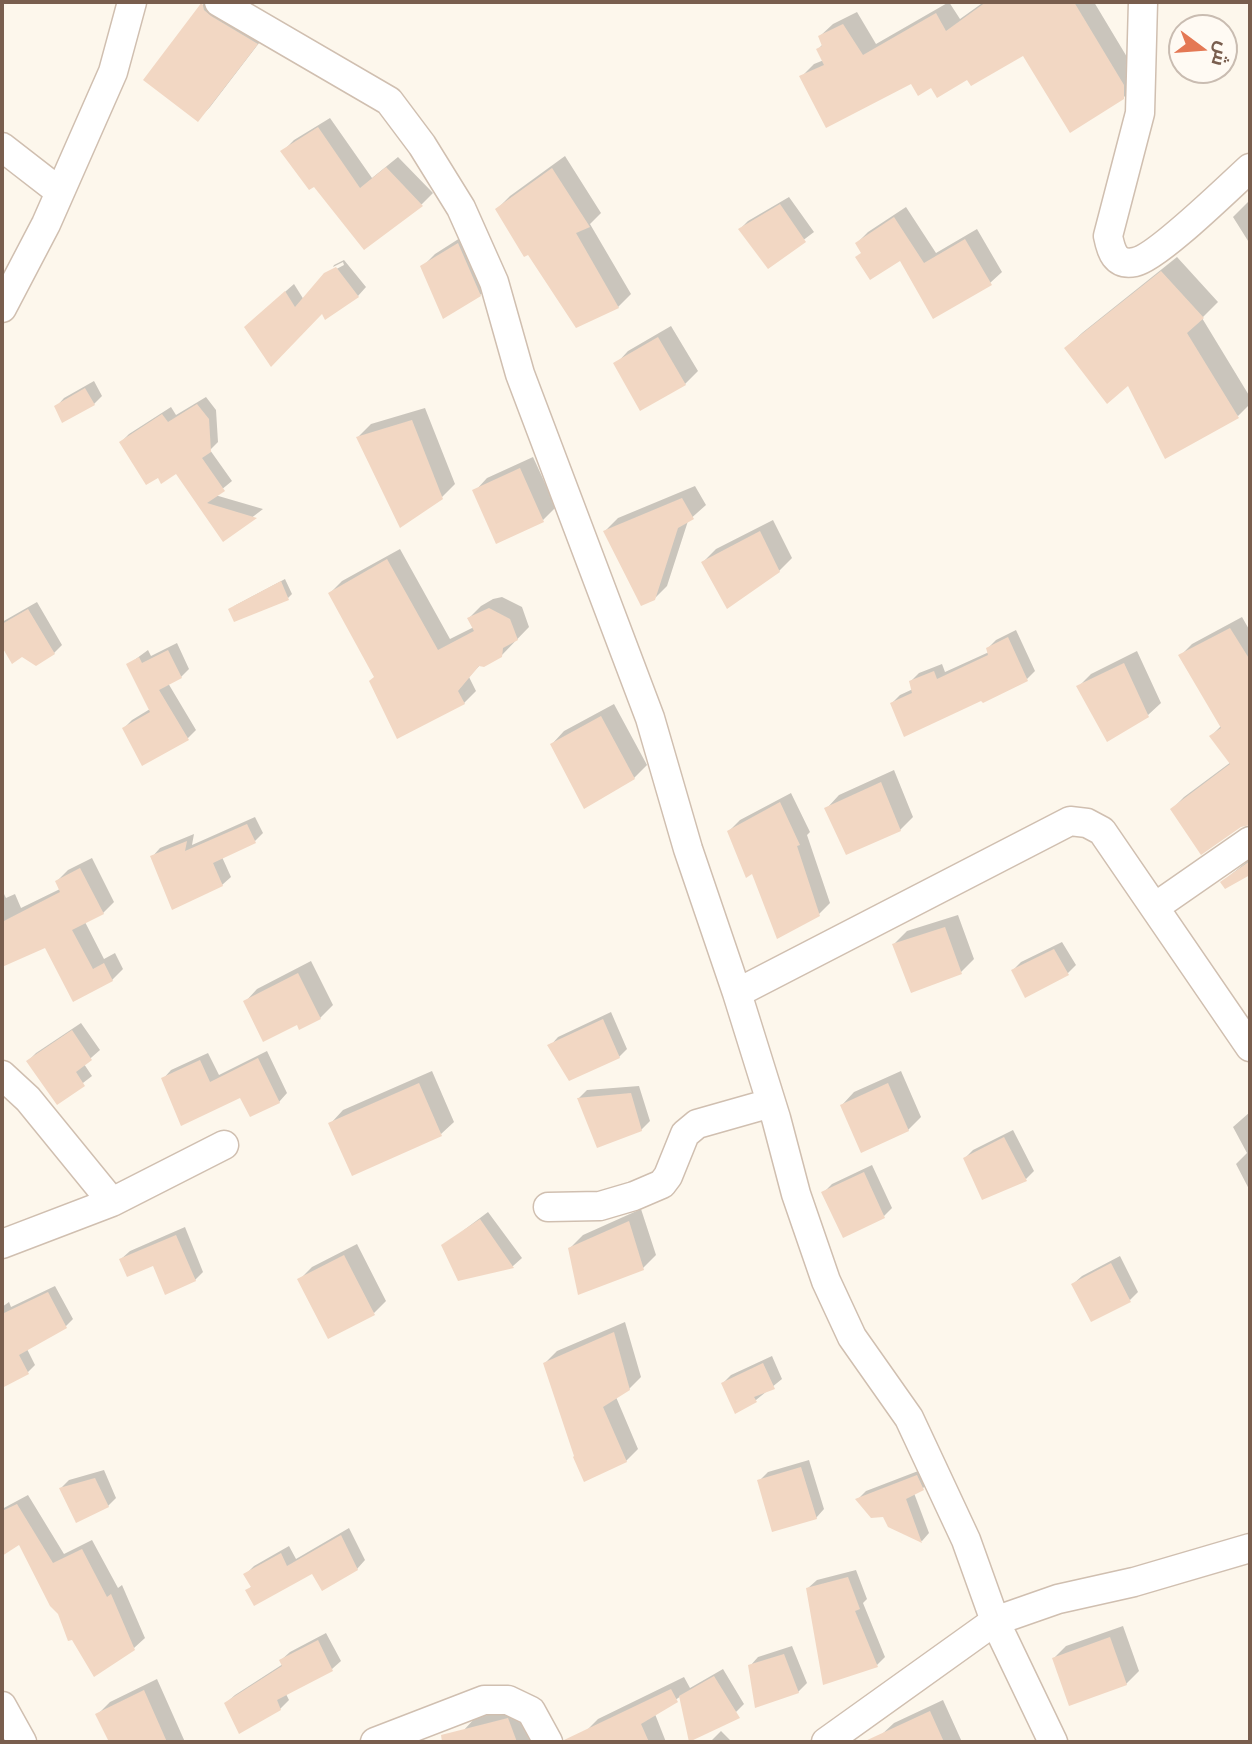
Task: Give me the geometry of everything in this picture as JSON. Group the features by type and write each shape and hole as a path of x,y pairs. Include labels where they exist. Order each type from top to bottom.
{"street":[{"path":"2,307 60,192 113,72 132,2"},
{"path":"219,2 389,101 422,145 461,208 494,282 520,374 650,718 688,849 771,1103 796,1194 827,1281 852,1336 909,1418 966,1540 995,1621 1053,1742"},
{"path":"1143,2 1140,113 1108,236 1111,252 1120,260 1135,262 1158,249 1250,168"},
{"path":"2,147 60,192"},
{"path":"737,993 1070,821 1087,823 1102,831 1250,1048"},
{"path":"1156,907 1250,841"},
{"path":"2,1075 28,1099 112,1202"},
{"path":"548,1207 600,1206 662,1184 668,1176 685,1134 697,1124 771,1103"},
{"path":"2,1244 112,1202 224,1145"},
{"path":"826,1742 995,1621 1058,1599 1134,1582 1250,1548"},
{"path":"375,1742 484,1700 508,1700 531,1711 548,1742"},
{"path":"2,1706 22,1742"}],"building":[{"path":"202,2 204,10 211,16 258,44 198,122 143,80"},
{"path":"986,2 1074,2 1124,85 1124,99 1070,133 1023,56 971,86 967,80 937,98 931,88 918,96 911,84 826,128 799,76 824,65 816,49 822,46 818,36 843,24 863,55 936,13 946,31"},
{"path":"318,127 360,188 386,167 423,206 364,250 314,187 309,190 280,151"},
{"path":"552,168 590,227 576,233 619,308 576,328 528,255 524,257 495,209"},
{"path":"780,204 806,242 768,269 738,229"},
{"path":"894,217 924,263 965,239 992,285 933,319 900,261 870,280 855,257 861,253 855,243"},
{"path":"458,243 481,296 443,319 420,266"},
{"path":"336,267 359,297 325,320 322,314 271,367 244,327 285,291 295,307 324,273"},
{"path":"1161,271 1204,318 1187,333 1239,418 1165,459 1128,386 1107,404 1064,348"},
{"path":"658,337 686,385 640,411 613,363"},
{"path":"85,388 95,405 62,423 54,406"},
{"path":"197,404 209,419 211,452 202,458 225,491 207,503 257,518 223,542 176,474 161,484 158,478 146,485 119,442 162,414 168,422"},
{"path":"412,420 443,499 400,528 356,437"},
{"path":"520,468 544,522 496,544 472,490"},
{"path":"682,498 694,519 678,528 655,600 641,606 603,531"},
{"path":"760,531 780,572 727,609 701,562"},
{"path":"387,559 438,650 474,631 467,618 489,608 510,619 518,640 503,648 502,657 484,667 479,666 458,691 465,704 397,739 369,681 374,677 328,593"},
{"path":"281,581 289,600 234,622 228,609"},
{"path":"28,609 55,654 36,666 22,657 12,664 2,647 2,624"},
{"path":"1230,628 1250,660 1250,825 1241,827 1201,855 1170,809 1230,764 1209,736 1221,728 1178,655"},
{"path":"1008,637 1028,681 904,737 890,703 912,693 909,681 934,671 937,679 988,655 986,648"},
{"path":"168,650 182,678 159,690 189,740 142,766 122,728 150,712 126,664 139,657 142,663"},
{"path":"1124,663 1149,717 1107,742 1076,686"},
{"path":"601,716 635,779 584,809 550,744"},
{"path":"881,782 901,831 846,855 824,808"},
{"path":"780,802 800,845 797,846 820,916 777,939 752,874 746,878 727,831"},
{"path":"247,824 256,843 213,863 223,886 172,910 150,856 187,841 185,851"},
{"path":"1250,861 1250,875 1225,889 1220,882"},
{"path":"80,868 104,914 72,930 93,969 104,963 113,981 73,1002 45,948 2,967 2,922 60,892 55,881"},
{"path":"945,927 962,974 911,993 892,944"},
{"path":"1054,949 1069,975 1025,998 1011,970"},
{"path":"298,973 321,1019 299,1030 297,1025 263,1042 243,1001"},
{"path":"603,1019 620,1058 569,1081 547,1045"},
{"path":"72,1030 92,1060 76,1072 85,1086 57,1105 26,1061"},
{"path":"258,1058 280,1103 250,1117 240,1098 181,1126 161,1078 200,1060 210,1082"},
{"path":"419,1083 442,1136 352,1176 328,1123"},
{"path":"888,1083 909,1131 861,1153 840,1105"},
{"path":"631,1093 642,1131 597,1148 577,1098"},
{"path":"1004,1137 1027,1181 982,1200 963,1158"},
{"path":"864,1172 885,1218 843,1238 821,1192"},
{"path":"480,1219 514,1268 458,1281 441,1245"},
{"path":"629,1221 644,1270 578,1295 568,1248"},
{"path":"176,1235 196,1281 165,1295 153,1266 127,1277 119,1259"},
{"path":"344,1255 375,1315 328,1339 297,1279"},
{"path":"1111,1263 1131,1302 1091,1322 1071,1284"},
{"path":"48,1292 67,1328 19,1355 29,1374 2,1388 2,1314"},
{"path":"614,1332 630,1390 603,1407 627,1462 584,1482 573,1457 543,1363"},
{"path":"763,1363 775,1389 754,1397 757,1402 735,1414 721,1383"},
{"path":"801,1467 817,1519 772,1532 757,1480"},
{"path":"917,1475 924,1490 906,1499 922,1543 888,1527 883,1517 871,1518 855,1499"},
{"path":"95,1478 109,1507 76,1523 59,1488"},
{"path":"17,1504 53,1563 82,1549 107,1597 111,1594 135,1650 94,1677 72,1640 68,1641 58,1614 50,1606 19,1545 2,1556 2,1511"},
{"path":"341,1535 358,1570 322,1591 312,1574 254,1606 245,1590 251,1587 243,1574 281,1553 287,1566"},
{"path":"848,1577 860,1609 855,1611 878,1667 823,1685 806,1588"},
{"path":"1110,1637 1127,1685 1069,1706 1052,1658"},
{"path":"318,1640 333,1671 277,1700 281,1710 239,1734 224,1703 282,1666 279,1660"},
{"path":"784,1654 799,1693 755,1708 748,1665"},
{"path":"714,1676 740,1718 689,1742 679,1696"},
{"path":"671,1689 678,1702 641,1724 649,1742 564,1740"},
{"path":"144,1690 167,1742 109,1742 95,1714"},
{"path":"930,1711 944,1742 863,1742"},
{"path":"508,1718 517,1742 442,1742 441,1735"}]}
